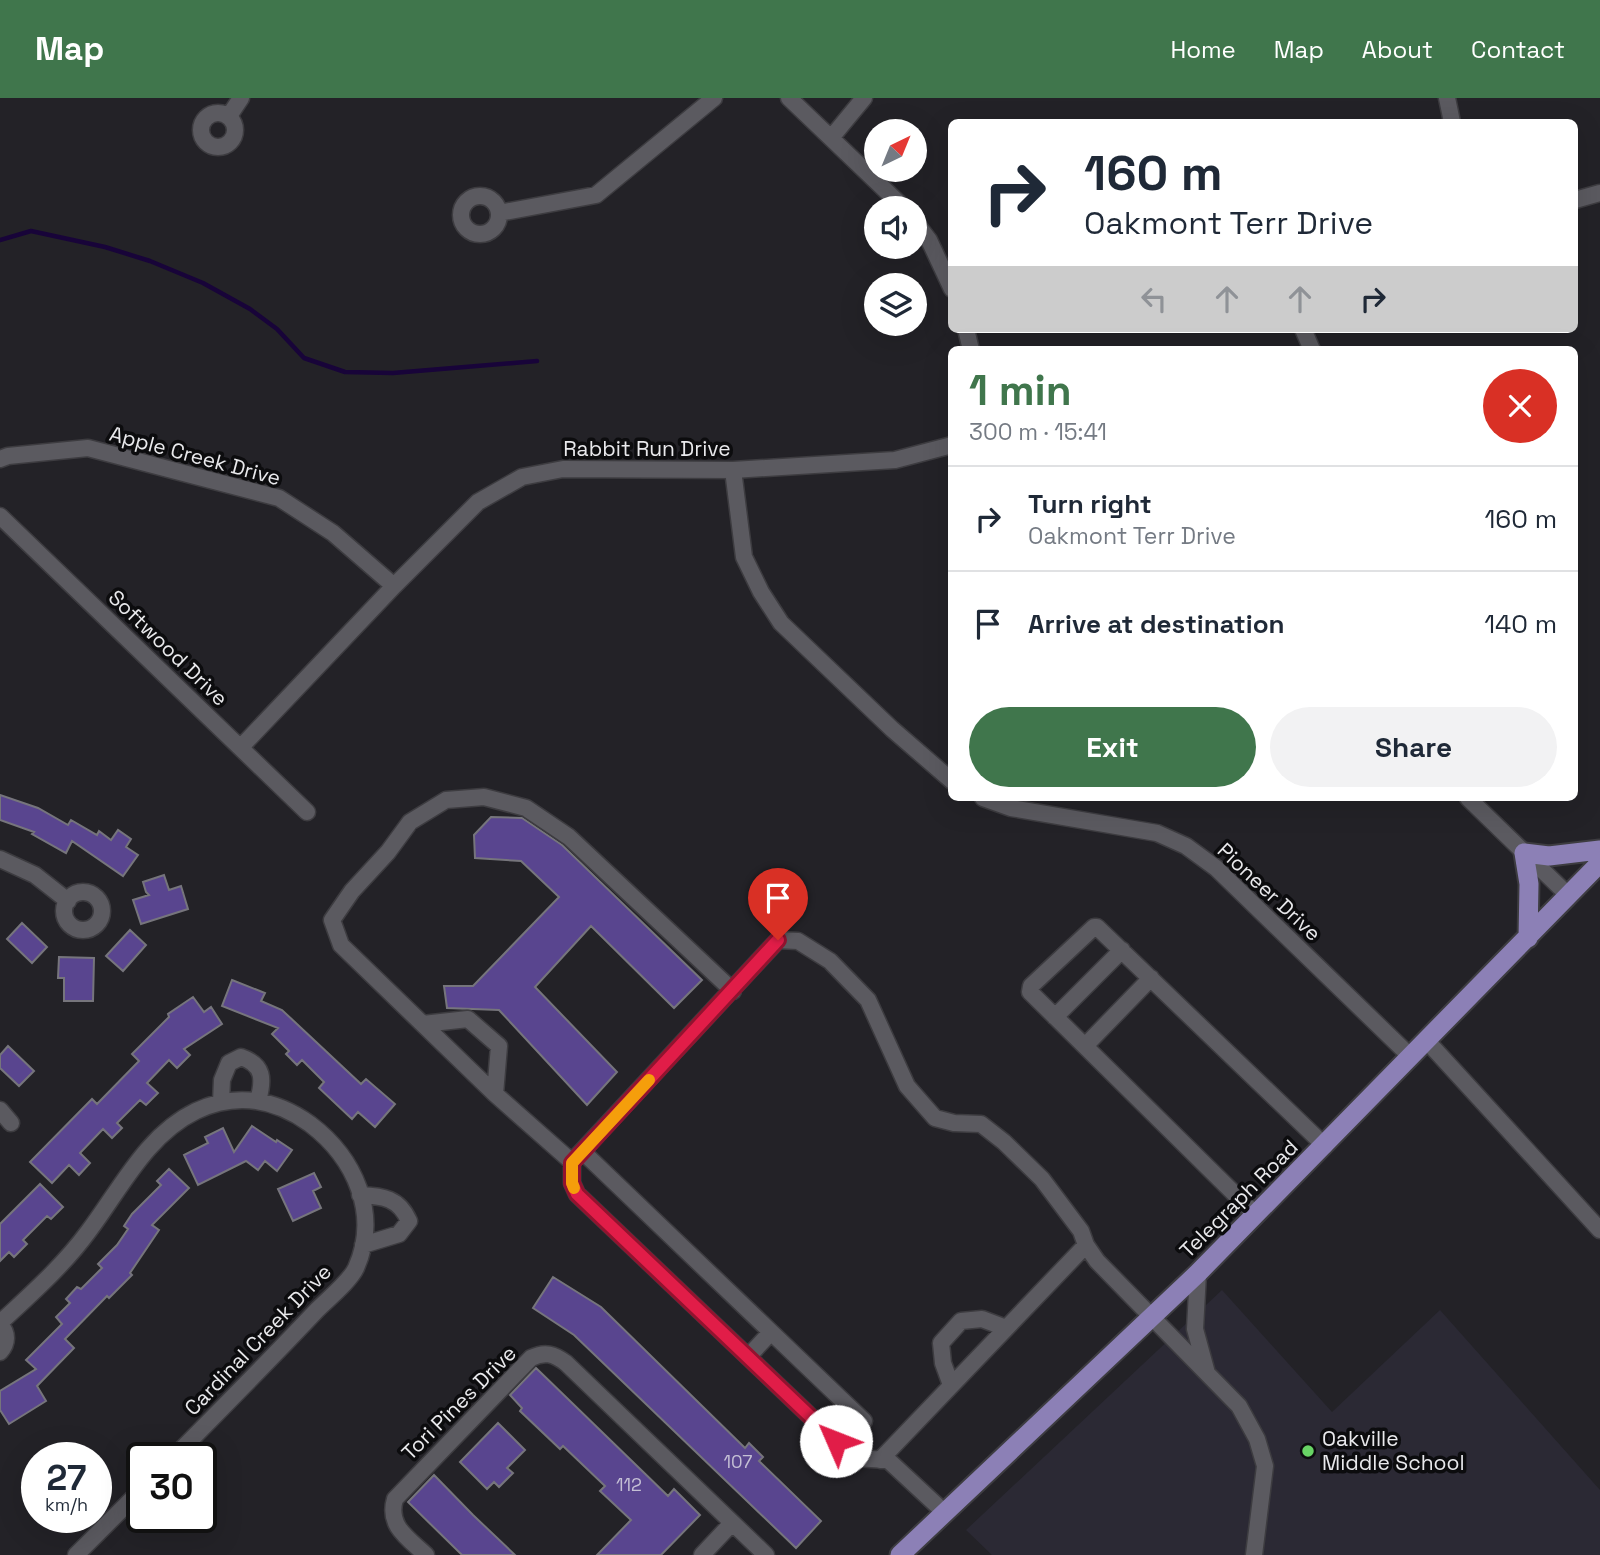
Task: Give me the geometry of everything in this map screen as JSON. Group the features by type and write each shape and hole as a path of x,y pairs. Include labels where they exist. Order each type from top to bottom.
{"main road":[{"path":"1528,938 1529,884 1524,853 1549,856 1600,850"},
{"name":"Telegraph Road","path":"900,1555 1198,1273 1600,863"}],"street":[{"path":"229,116 241,98"},
{"path":"499,213 596,195 714,98"},
{"path":"789,98 891,196"},
{"path":"831,138 864,98"},
{"path":"1447,98 1451,119"},
{"path":"1578,199 1600,193"},
{"path":"927,237 948,280"},
{"name":"Rabbit Run Drive","path":"241,747 478,502 522,477 564,469 733,470 895,460 948,446"},
{"name":"Apple Creek Drive","path":"0,460 8,456 88,448 279,498 333,533 394,586"},
{"path":"733,470 744,557 780,623 892,729 948,778"},
{"name":"Softwood Drive","path":"0,516 307,812"},
{"path":"733,991 569,837 526,808 484,797 446,800 410,822 388,852 352,891 332,920 341,945 495,1094 577,1157 771,1332 864,1421"},
{"name":"Pioneer Drive","path":"992,801 1011,807 1157,833 1186,846 1216,868 1411,1057"},
{"path":"1471,801 1569,896"},
{"path":"0,859 35,875 68,901"},
{"path":"1256,1215 1030,992 1031,986 1094,927 1100,928 1325,1146"},
{"path":"944,1513 888,1460 854,1458 577,1194 572,1183 577,1157 778,940 798,941 830,961 868,1000 907,1086 935,1118 954,1123 981,1124 1004,1142 1042,1179 1080,1231 1097,1261 1239,1406 1257,1439 1265,1466 1254,1555"},
{"path":"1055,1017 1122,950"},
{"path":"1085,1046 1151,978"},
{"path":"423,1024 468,1019 499,1046 495,1094"},
{"path":"1427,1041 1600,1230"},
{"path":"221,1102 222,1080 229,1063 241,1057 258,1067 262,1080 258,1101"},
{"name":"Cardinal Creek Drive","path":"0,1352 5,1345 6,1336 0,1324 59,1268 88,1233 135,1164 163,1135 194,1112 221,1102 258,1101 286,1108 312,1126 355,1174 367,1226 356,1270 189,1442"},
{"path":"360,1195 384,1196 399,1203 409,1221 399,1234 363,1245"},
{"path":"880,1460 1086,1245"},
{"path":"1198,1273 1195,1329 1208,1376"},
{"path":"951,1385 943,1363 941,1343 961,1321 982,1319 1006,1328"},
{"path":"748,1357 771,1332"},
{"name":"Tori Pines Drive","path":"426,1555 395,1524 391,1511 396,1499 531,1358 546,1353 566,1363 766,1555"},
{"path":"76,1555 126,1505"},
{"path":"702,1555 732,1523"}],"shaded area":[{"name":"Oakville Middle School","path":"1222,1290 1332,1412 1440,1310 1600,1490 1600,1555 992,1555 966,1530"}],"building":[{"path":"0,795 38,808 68,825 71,820 97,835 99,831 111,840 118,830 131,839 126,847 138,855 123,876 72,841 66,853 32,834 34,832 0,820"},
{"path":"491,817 522,818 562,845 702,980 674,1008 591,926 535,987 617,1072 587,1105 499,1010 447,1008 444,986 473,986 559,897 521,861 475,858 474,835"},
{"path":"164,875 169,890 181,886 188,909 141,924 133,900 149,895 143,882"},
{"path":"22,923 47,947 32,963 7,939"},
{"path":"130,930 146,945 123,971 106,956"},
{"path":"59,957 94,958 93,1001 64,1001 64,978 58,978"},
{"path":"232,980 265,993 261,1001 282,1010 361,1084 366,1079 395,1104 375,1127 358,1112 352,1119 319,1088 324,1082 302,1060 297,1065 286,1054 289,1051 272,1034 278,1028 222,1006"},
{"path":"193,997 204,1012 211,1007 222,1024 184,1049 190,1055 177,1068 169,1060 147,1083 158,1093 146,1105 140,1100 117,1123 122,1128 112,1138 103,1129 80,1153 90,1163 79,1175 69,1165 52,1183 30,1162 92,1099 97,1104 139,1061 132,1054 169,1017 168,1014"},
{"path":"8,1046 34,1071 19,1086 0,1068 0,1055"},
{"path":"252,1126 292,1150 277,1171 265,1161 258,1170 246,1161 198,1185 184,1155 208,1143 205,1137 223,1128 234,1152"},
{"path":"169,1169 189,1188 152,1225 159,1230 130,1273 132,1275 65,1339 74,1348 37,1386 46,1401 9,1424 0,1410 0,1391 36,1369 26,1360 62,1324 56,1317 70,1303 66,1299 77,1287 81,1289 102,1268 98,1264 117,1245 128,1229 124,1226 132,1214 161,1185 157,1181"},
{"path":"314,1173 321,1187 313,1191 321,1208 293,1221 278,1189"},
{"path":"40,1184 63,1207 51,1219 47,1216 23,1240 27,1244 14,1257 9,1252 0,1261 0,1224"},
{"path":"553,1277 601,1307 745,1448 749,1443 763,1457 759,1461 821,1521 796,1548 574,1335 533,1308"},
{"path":"536,1368 668,1496 674,1489 700,1515 661,1555 597,1555 631,1520 600,1491 605,1486 563,1446 560,1449 520,1411 522,1408 510,1395"},
{"path":"498,1423 525,1450 507,1468 513,1473 499,1487 494,1482 487,1489 460,1462"},
{"path":"434,1475 515,1555 462,1555 408,1502"}],"waterway":[{"path":"0,240 31,231 105,247 150,261 203,283 250,309 277,329 304,358 345,372 393,373 537,361"}],"slow traffic":[{"path":"574,1188 572,1163 649,1080"}],"place":[{"name":"Oakville Middle School","path":"1308,1451"}],"route":[{"path":"778,940 572,1163 572,1183 577,1194 836,1441"}]}
